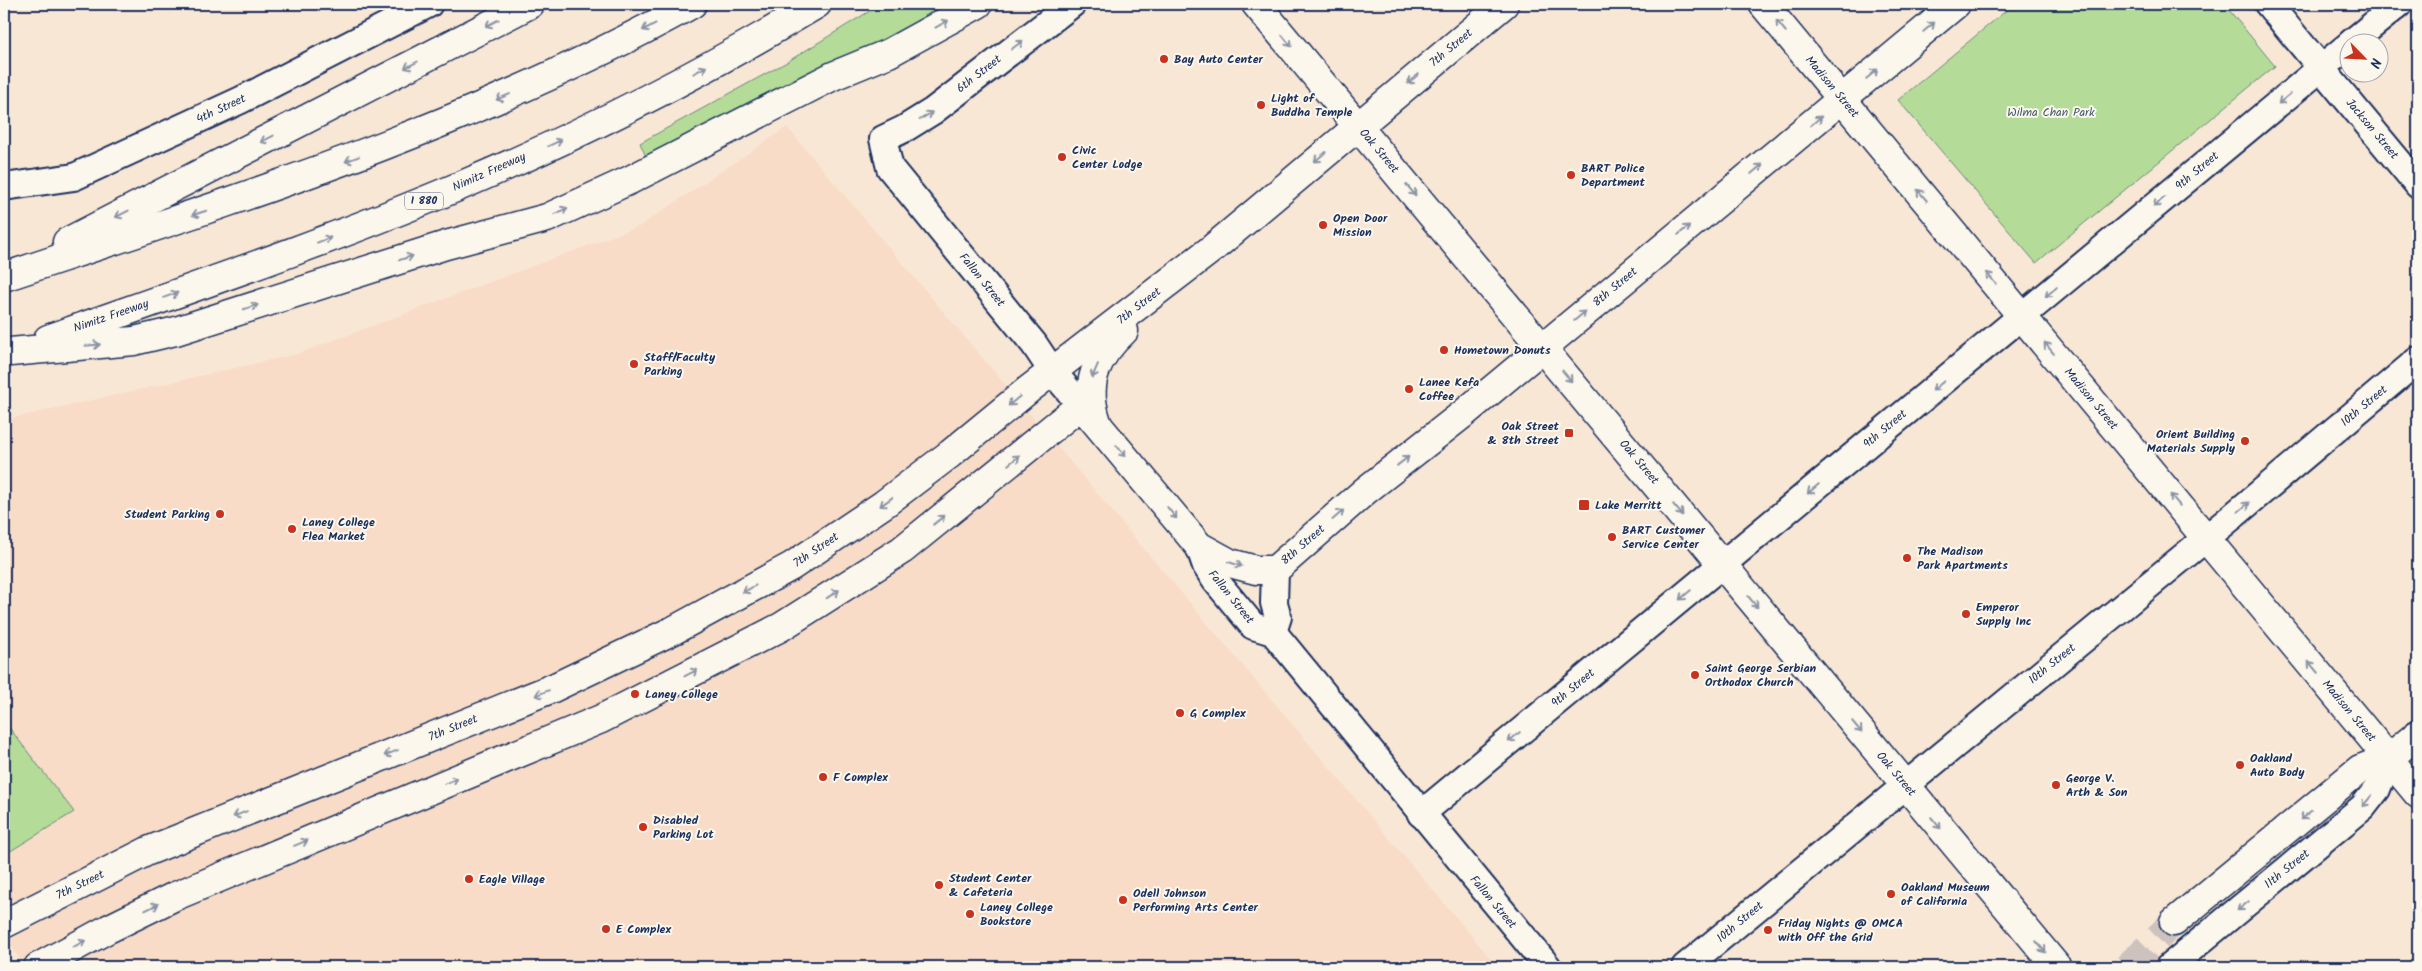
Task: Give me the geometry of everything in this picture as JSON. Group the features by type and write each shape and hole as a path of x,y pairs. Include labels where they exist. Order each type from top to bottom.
{"main road":[{"path":"4,276 530,4"},
{"path":"4,276 282,185 416,134 555,73 692,4"},
{"name":"Nimitz Freeway","path":"7,353 280,256 462,185 551,145 639,102 817,4"},
{"path":"7,353 134,341 176,331 446,245 547,218 630,180 833,76 889,53 978,4"},
{"name":"Oak Street","path":"1256,4 2058,967"},
{"name":"7th Street","path":"11,919 148,851 553,688 674,630 792,566 876,509 950,454 1052,371 1213,248 1357,125 1504,4"},
{"name":"Madison Street","path":"1763,4 2418,794"},
{"name":"8th Street","path":"1199,546 1230,562 1256,570 1275,570 1365,491 1463,414 1956,4"},
{"path":"44,964 173,897 601,719 781,627 902,550 1089,413 1092,408 1092,380 1104,355 1113,342 1213,248"},
{"name":"Fallon Street","path":"1089,413 1199,546"},
{"name":"11th Street","path":"2174,922 2360,769 2389,758 2418,734"}],"street":[{"name":"4th Street","path":"4,187 74,177 241,100 429,4"},
{"name":"6th Street","path":"883,139 904,129 933,111 1072,4"},
{"name":"Jackson Street","path":"2268,4 2418,184"},
{"name":"9th Street","path":"2365,32 2400,4"},
{"name":"9th Street","path":"1421,814 2340,52"},
{"name":"Fallon Street","path":"883,139 890,168 1034,344 1052,371 1089,413"},
{"name":"10th Street","path":"1685,967 2206,538 2418,360"},
{"name":"Fallon Street","path":"1199,546 1206,566 1215,580 1252,626 1273,632 1548,967"},
{"name":"8th Street","path":"1273,632 1278,617 1274,603 1275,570"},
{"name":"11th Street","path":"2169,967 2363,807 2377,789 2389,758"}],"shaded area":[{"name":"Laney College","path":"787,127 1498,967 4,967 4,420 297,354 640,226"}],"green space":[{"path":"881,4 948,4 748,113 647,159 640,143 787,62"},
{"name":"Wilma Chan Park","path":"2014,4 2224,4 2275,66 2036,263 1898,100"},
{"path":"4,721 74,812 4,855"}],"pier":[{"path":"4,935 6,936 24,967 4,967"}],"tunnel":[{"path":"2127,967 2174,922"}],"place":[{"name":"Bay Auto Center","path":"1164,59"},
{"name":"Light of Buddha Temple","path":"1261,105"},
{"name":"Civic Center Lodge","path":"1062,157"},
{"name":"BART Police Department","path":"1571,175"},
{"name":"Open Door Mission","path":"1323,225"},
{"name":"Hometown Donuts","path":"1444,350"},
{"name":"Staff/Faculty Parking","path":"634,364"},
{"name":"Lanee Kefa Coffee","path":"1409,389"},
{"name":"Oak Street & 8th Street","path":"1569,433"},
{"name":"Orient Building Materials Supply","path":"2245,441"},
{"name":"Lake Merritt","path":"1584,505"},
{"name":"Student Parking","path":"220,514"},
{"name":"Laney College Flea Market","path":"292,529"},
{"name":"BART Customer Service Center","path":"1612,537"},
{"name":"The Madison Park Apartments","path":"1907,558"},
{"name":"Emperor Supply Inc","path":"1966,614"},
{"name":"Saint George Serbian Orthodox Church","path":"1695,675"},
{"name":"Laney College","path":"635,694"},
{"name":"G Complex","path":"1180,713"},
{"name":"Oakland Auto Body","path":"2240,765"},
{"name":"F Complex","path":"823,777"},
{"name":"George V. Arth & Son","path":"2056,785"},
{"name":"Disabled Parking Lot","path":"643,827"},
{"name":"Eagle Village","path":"469,879"},
{"name":"Student Center & Cafeteria","path":"939,885"},
{"name":"Oakland Museum of California","path":"1891,894"},
{"name":"Odell Johnson Performing Arts Center","path":"1123,900"},
{"name":"Laney College Bookstore","path":"970,914"},
{"name":"E Complex","path":"606,929"},
{"name":"Friday Nights @ OMCA with Off the Grid","path":"1768,930"}]}
